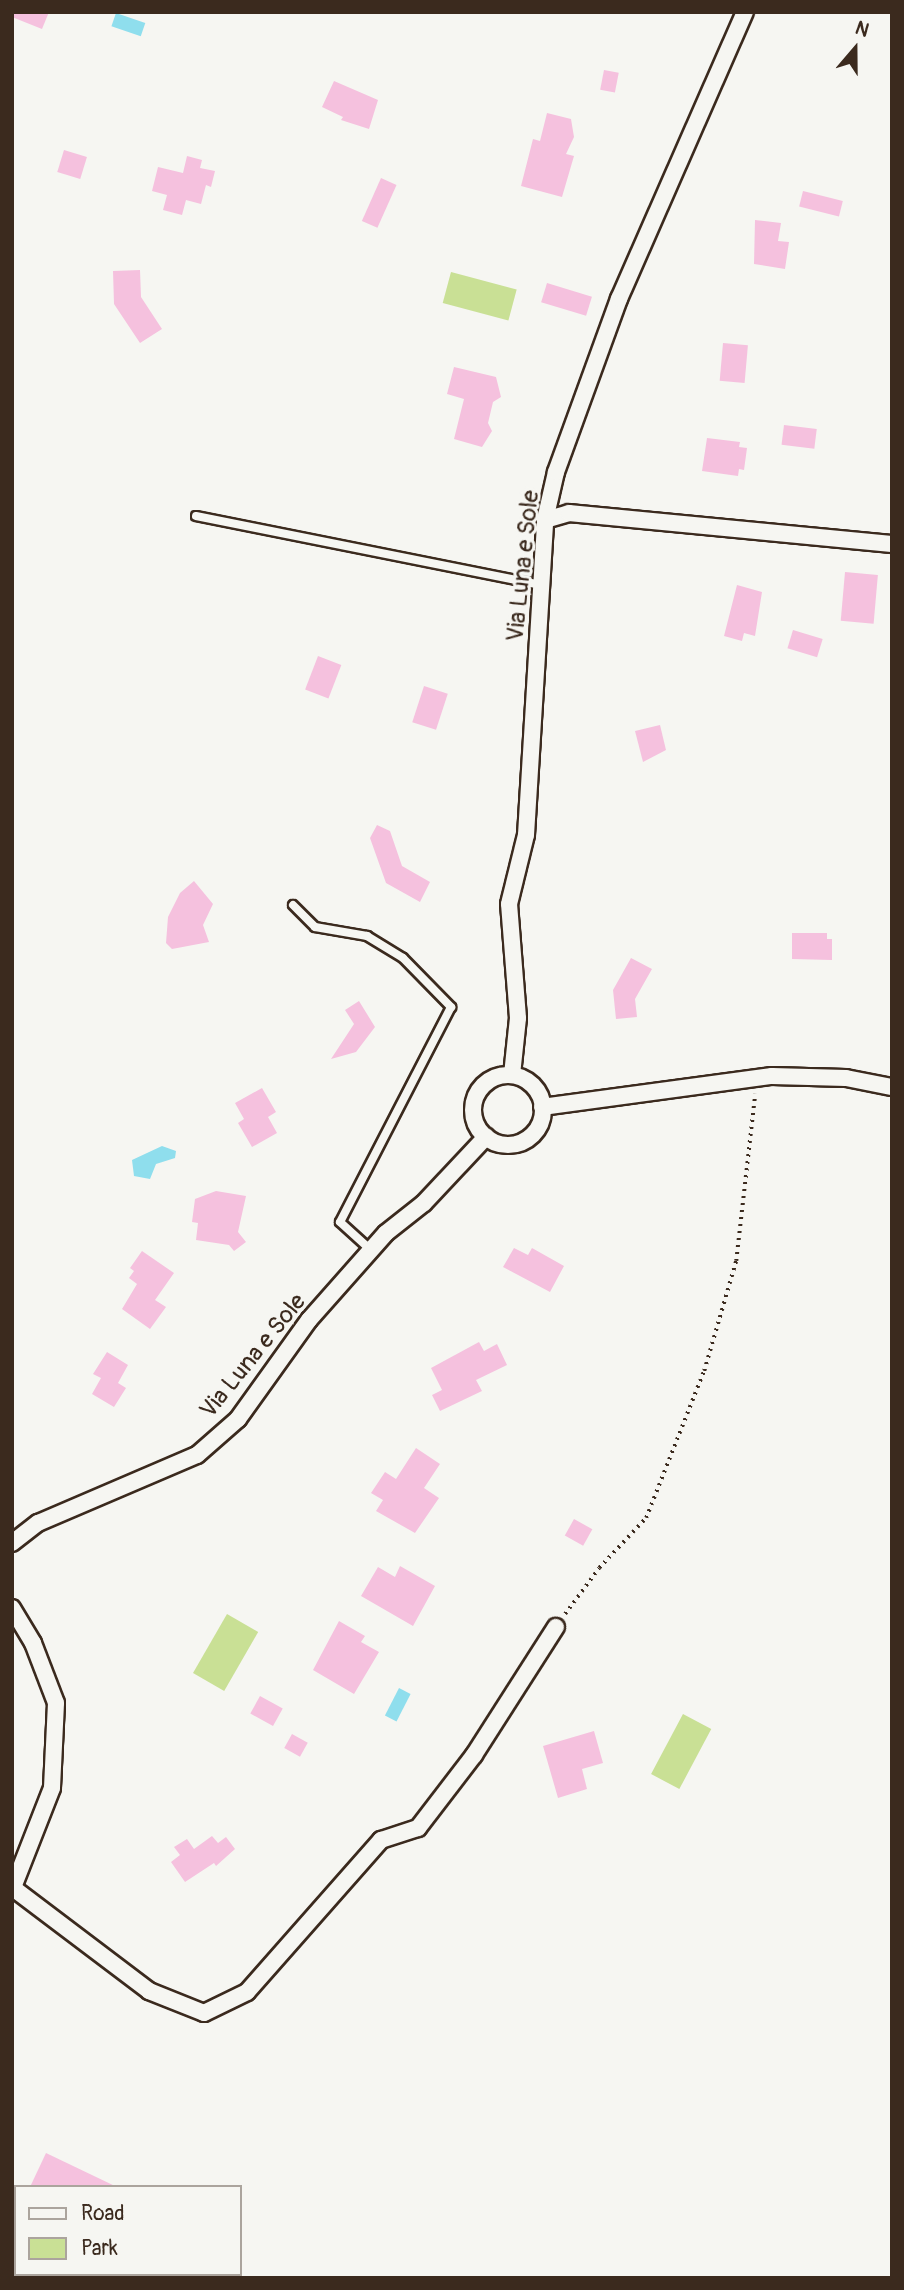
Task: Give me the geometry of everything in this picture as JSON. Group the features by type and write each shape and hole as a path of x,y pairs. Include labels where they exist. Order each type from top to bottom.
{"street":[{"name":"Via Luna e Sole","path":"512,1075 518,1018 509,904 526,835 545,520 556,472 619,299 745,12"},
{"path":"545,520 569,513 892,544"},
{"path":"512,1075 533,1086 542,1107 542,1119 529,1138 508,1144 486,1138 474,1119 475,1096 490,1080 512,1075"},
{"path":"542,1107 758,1078 846,1078 892,1087"},
{"name":"Via Luna e Sole","path":"12,1542 38,1522 197,1455 238,1419 309,1321 371,1250 486,1138"},
{"path":"12,1608 33,1643 56,1703 52,1787 13,1889 149,1991 204,2013 247,1992 381,1840 418,1828 474,1755 556,1627"}],"lane":[{"path":"196,516 541,585"},
{"path":"293,905 315,927 367,936 403,958 451,1007 340,1222 371,1250"}],"path":[{"path":"556,1627 599,1568 646,1518 704,1371 736,1261 758,1078"}],"green space":[{"path":"451,272 517,290 508,321 443,303"},
{"path":"227,1614 258,1632 224,1691 193,1673"},
{"path":"683,1714 711,1729 679,1789 651,1774"}],"water":[{"path":"116,13 145,23 141,36 111,26"},
{"path":"162,1146 176,1151 175,1158 156,1164 150,1179 134,1176 132,1160"},
{"path":"399,1688 411,1694 397,1722 385,1716"}],"building":[{"path":"12,12 49,12 42,29 12,17"},
{"path":"604,70 619,73 615,92 600,90"},
{"path":"334,81 378,100 369,129 341,120 343,117 322,107"},
{"path":"547,113 571,119 574,137 566,154 574,156 562,197 521,186 533,139 540,141"},
{"path":"64,150 87,157 80,179 57,172"},
{"path":"187,156 202,160 200,168 215,171 211,187 206,185 201,204 186,200 182,215 163,210 167,195 152,191 158,167 183,173"},
{"path":"381,178 397,185 377,228 362,221"},
{"path":"803,191 843,201 839,216 799,207"},
{"path":"755,220 781,223 778,241 789,242 785,269 754,264"},
{"path":"140,270 141,297 162,329 140,343 114,304 113,271"},
{"path":"547,283 592,297 586,316 541,302"},
{"path":"723,343 748,345 745,383 720,381"},
{"path":"454,367 496,377 501,397 493,402 488,423 492,431 482,447 454,439 464,399 447,394"},
{"path":"784,425 817,429 814,449 782,445"},
{"path":"707,438 740,442 739,447 747,448 744,470 739,469 738,476 702,471"},
{"path":"845,572 878,575 874,624 841,621"},
{"path":"737,585 762,592 755,636 744,633 742,641 724,636"},
{"path":"793,630 823,639 817,657 787,648"},
{"path":"318,656 341,665 328,699 305,690"},
{"path":"424,686 448,694 436,730 412,722"},
{"path":"660,725 666,750 643,762 635,731"},
{"path":"377,825 390,831 402,866 430,882 420,902 386,883 370,838"},
{"path":"194,881 213,904 203,925 209,942 172,949 166,943 168,917 180,893"},
{"path":"792,933 827,933 827,939 832,939 832,960 792,959"},
{"path":"631,958 652,969 635,999 637,1017 616,1019 613,990"},
{"path":"359,1001 375,1027 356,1052 331,1059 354,1024 345,1010"},
{"path":"262,1088 276,1112 268,1117 277,1133 252,1147 238,1123 244,1119 235,1103"},
{"path":"216,1191 246,1196 238,1232 246,1242 234,1251 229,1245 196,1240 198,1223 192,1222 195,1199"},
{"path":"514,1248 528,1255 532,1248 564,1266 550,1292 503,1267"},
{"path":"142,1251 174,1273 155,1300 166,1307 150,1329 122,1309 137,1284 129,1278 134,1271 130,1268"},
{"path":"479,1342 484,1351 497,1344 507,1365 476,1380 482,1391 440,1411 432,1395 442,1390 431,1368"},
{"path":"107,1352 128,1365 118,1383 126,1388 114,1407 92,1394 101,1378 93,1374"},
{"path":"416,1448 440,1464 424,1488 439,1498 415,1533 376,1511 383,1500 371,1493 385,1472 396,1479"},
{"path":"574,1519 592,1529 583,1546 565,1536"},
{"path":"400,1566 435,1586 413,1626 361,1596 378,1567 395,1577"},
{"path":"339,1621 365,1636 361,1642 379,1652 354,1694 313,1670"},
{"path":"260,1696 283,1709 273,1726 250,1713"},
{"path":"594,1731 603,1763 582,1769 587,1789 558,1798 543,1746"},
{"path":"292,1734 308,1743 300,1757 284,1748"},
{"path":"212,1836 218,1843 226,1837 235,1849 216,1866 214,1863 185,1882 171,1862 180,1855 174,1847 187,1839 194,1849"},
{"path":"46,2153 113,2185 31,2185"}]}
